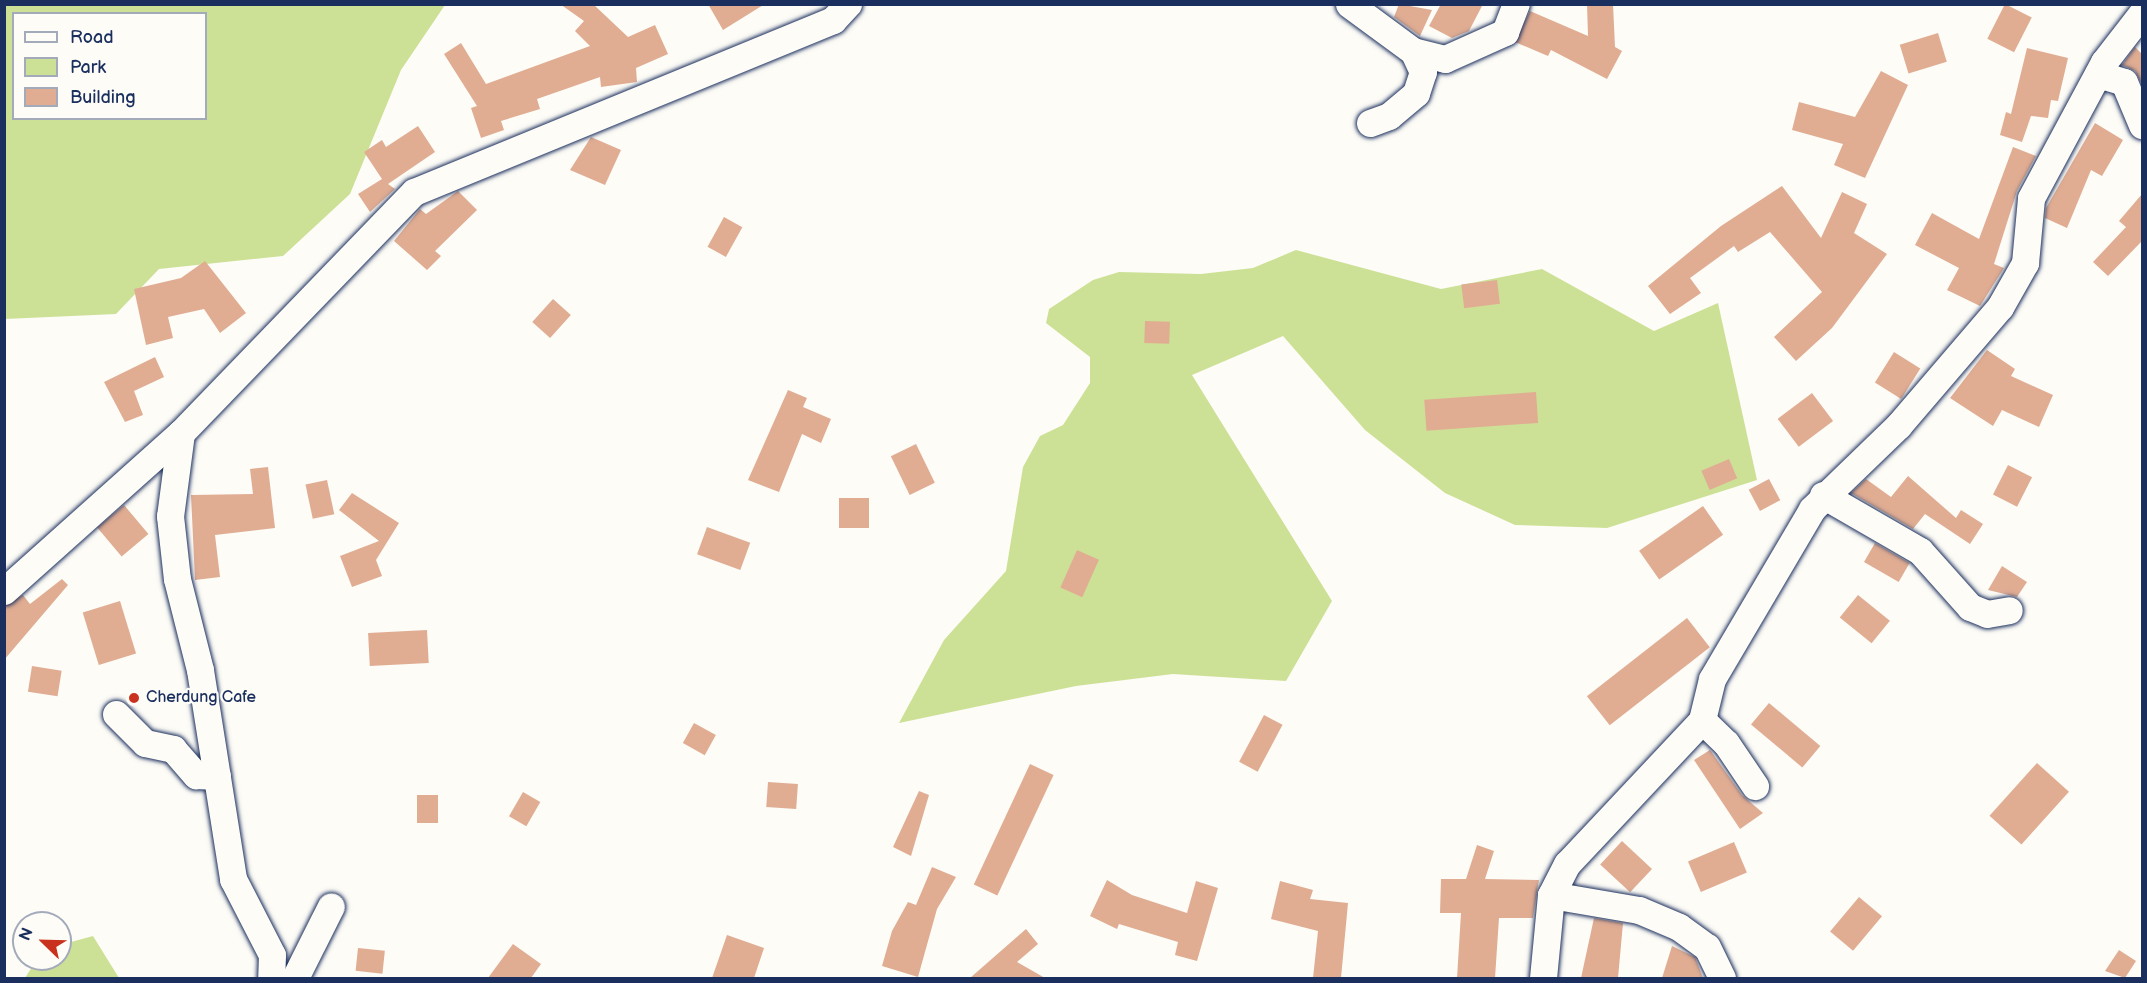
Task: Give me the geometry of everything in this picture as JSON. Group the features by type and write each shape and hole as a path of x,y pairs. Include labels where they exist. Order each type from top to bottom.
{"street":[{"path":"4,591 181,432 414,192 833,20 848,4"},
{"path":"1349,4 1413,51 1445,59 1505,32 1516,4"},
{"path":"1543,978 1551,895 1567,864 1702,720 1712,679 1823,495 1898,426 2000,307 2025,263 2031,198 2098,74 2142,14"},
{"path":"1370,123 1389,116 1416,93 1423,72 1413,51"},
{"path":"2098,74 2124,82 2142,125"},
{"path":"181,432 172,543 217,776 233,879 272,955 271,978"},
{"path":"1823,495 1920,551 1970,607 1988,614 2008,610"},
{"path":"116,714 145,743 173,749 196,775 217,776"},
{"path":"1702,720 1726,743 1755,786"},
{"path":"1551,895 1630,908 1679,927 1707,948 1722,978"},
{"path":"295,978 331,906"}],"green space":[{"path":"5,5 445,5 401,70 350,194 283,256 159,269 116,314 5,319"},
{"path":"1296,250 1441,289 1542,269 1654,331 1718,303 1757,480 1607,528 1515,525 1445,493 1365,430 1283,336 1192,375 1332,601 1286,681 1173,674 1076,686 899,723 944,640 1006,571 1023,467 1040,436 1063,425 1090,383 1090,357 1046,323 1049,309 1093,280 1119,272 1201,274 1253,268"},
{"path":"93,936 119,978 25,978 29,971 72,971 72,942"}],"building":[{"path":"560,4 593,4 628,37 655,25 668,54 636,68 637,82 601,87 600,77 537,99 540,109 501,121 504,130 481,138 471,108 477,106 444,54 461,43 486,84 590,46 575,31 584,21"},
{"path":"708,4 765,4 723,30"},
{"path":"1399,4 1432,10 1420,36 1394,17"},
{"path":"1441,4 1483,4 1469,31 1452,38 1429,26"},
{"path":"1587,4 1613,4 1615,47 1622,51 1607,79 1551,50 1548,56 1515,42 1530,11 1588,36"},
{"path":"2005,4 2032,18 2014,52 1987,39"},
{"path":"1938,33 1947,62 1909,73 1900,45"},
{"path":"2135,47 2142,54 2142,85 2135,71 2122,65"},
{"path":"2027,48 2068,58 2058,101 2051,100 2048,118 2031,116 2022,142 2000,135 2006,112 2011,114"},
{"path":"1881,71 1908,85 1865,178 1834,165 1843,144 1792,130 1799,102 1855,117"},
{"path":"2095,123 2123,140 2102,176 2091,170 2067,228 2045,218 2046,208"},
{"path":"418,126 435,152 388,184 395,189 370,212 358,194 382,179 364,152 382,140 386,147"},
{"path":"591,137 621,150 605,185 570,170"},
{"path":"2013,147 2036,156 2017,191 1994,264 2004,268 1980,306 1947,290 1959,268 1915,245 1932,213 1979,239"},
{"path":"1782,186 1821,238 1842,192 1867,204 1854,233 1887,254 1832,328 1796,361 1774,337 1822,292 1770,232 1738,252 1734,246 1690,278 1701,293 1670,314 1648,286 1721,226"},
{"path":"458,191 477,210 435,251 441,256 427,270 394,241 420,209 426,214"},
{"path":"2142,194 2142,241 2108,276 2093,262 2126,227 2119,221"},
{"path":"724,217 742,227 726,257 708,247"},
{"path":"205,261 246,313 220,333 204,309 168,317 173,338 146,345 134,289 181,278"},
{"path":"1497,280 1500,304 1464,308 1461,284"},
{"path":"553,299 571,315 550,338 532,322"},
{"path":"1145,321 1170,322 1169,344 1144,343"},
{"path":"1987,350 2015,369 2011,376 2053,395 2039,427 2002,410 1993,426 1950,398"},
{"path":"1894,352 1920,368 1901,399 1875,383"},
{"path":"155,357 164,377 134,391 143,415 125,422 104,382"},
{"path":"788,390 807,398 803,407 831,419 821,443 802,434 779,492 748,480"},
{"path":"1536,392 1538,423 1426,431 1424,400"},
{"path":"1812,393 1833,421 1799,447 1778,419"},
{"path":"916,444 935,483 910,495 891,456"},
{"path":"1729,459 1737,478 1710,490 1701,471"},
{"path":"2008,465 2032,477 2017,507 1993,494"},
{"path":"268,467 275,528 215,535 220,577 195,580 191,495 253,494 250,469"},
{"path":"1908,476 1956,518 1961,510 1983,524 1970,544 1925,514 1913,529 1851,493 1866,479 1891,497"},
{"path":"1769,479 1780,500 1760,511 1749,490"},
{"path":"327,480 334,514 313,519 305,485"},
{"path":"352,493 399,523 376,560 382,576 352,587 340,556 379,541 339,510"},
{"path":"839,498 869,498 869,528 839,528"},
{"path":"124,505 148,534 122,557 97,527"},
{"path":"1703,506 1723,535 1659,579 1639,551"},
{"path":"707,527 750,543 740,570 697,554"},
{"path":"1875,543 1910,563 1899,582 1864,562"},
{"path":"1077,550 1099,560 1082,597 1060,587"},
{"path":"2002,566 2027,582 2017,597 1988,590"},
{"path":"62,579 68,585 4,660 4,606 23,595 30,604"},
{"path":"1858,595 1890,621 1872,643 1840,618"},
{"path":"120,601 136,654 99,665 83,612"},
{"path":"1687,618 1710,647 1610,725 1587,696"},
{"path":"427,630 429,663 370,666 368,633"},
{"path":"32,666 62,671 58,696 28,692"},
{"path":"1769,703 1820,746 1802,768 1751,724"},
{"path":"1264,715 1283,725 1258,772 1239,762"},
{"path":"694,723 716,735 705,755 683,743"},
{"path":"1710,750 1742,795 1763,813 1740,829 1694,760"},
{"path":"2037,763 2069,792 2021,845 1989,816"},
{"path":"1030,764 1054,775 997,896 974,885"},
{"path":"768,782 798,784 796,809 766,807"},
{"path":"919,791 929,795 911,856 893,847"},
{"path":"523,792 540,802 526,826 509,816"},
{"path":"417,795 438,795 438,823 417,823"},
{"path":"1622,841 1652,869 1630,892 1600,864"},
{"path":"1734,842 1747,872 1701,892 1688,862"},
{"path":"1477,845 1494,851 1485,879 1539,880 1533,918 1499,918 1495,978 1457,978 1461,913 1440,913 1441,879 1466,879"},
{"path":"932,867 956,877 937,909 918,977 882,966 892,931 908,902 916,905"},
{"path":"1107,880 1132,895 1187,913 1196,881 1218,888 1197,961 1175,955 1178,942 1119,924 1117,929 1090,916"},
{"path":"1280,881 1313,890 1310,899 1348,903 1341,978 1313,978 1318,931 1271,919"},
{"path":"1859,897 1882,916 1853,951 1830,931"},
{"path":"1594,918 1623,923 1618,978 1581,978"},
{"path":"1026,929 1038,944 1017,962 1045,978 970,978"},
{"path":"727,935 764,948 754,978 712,978"},
{"path":"513,944 541,964 531,978 488,978"},
{"path":"1672,946 1695,957 1703,978 1662,978"},
{"path":"358,948 385,951 382,974 356,971"},
{"path":"2119,950 2136,961 2125,978 2105,971"}],"place":[{"name":"Cherdung Cafe","path":"134,698"}]}
